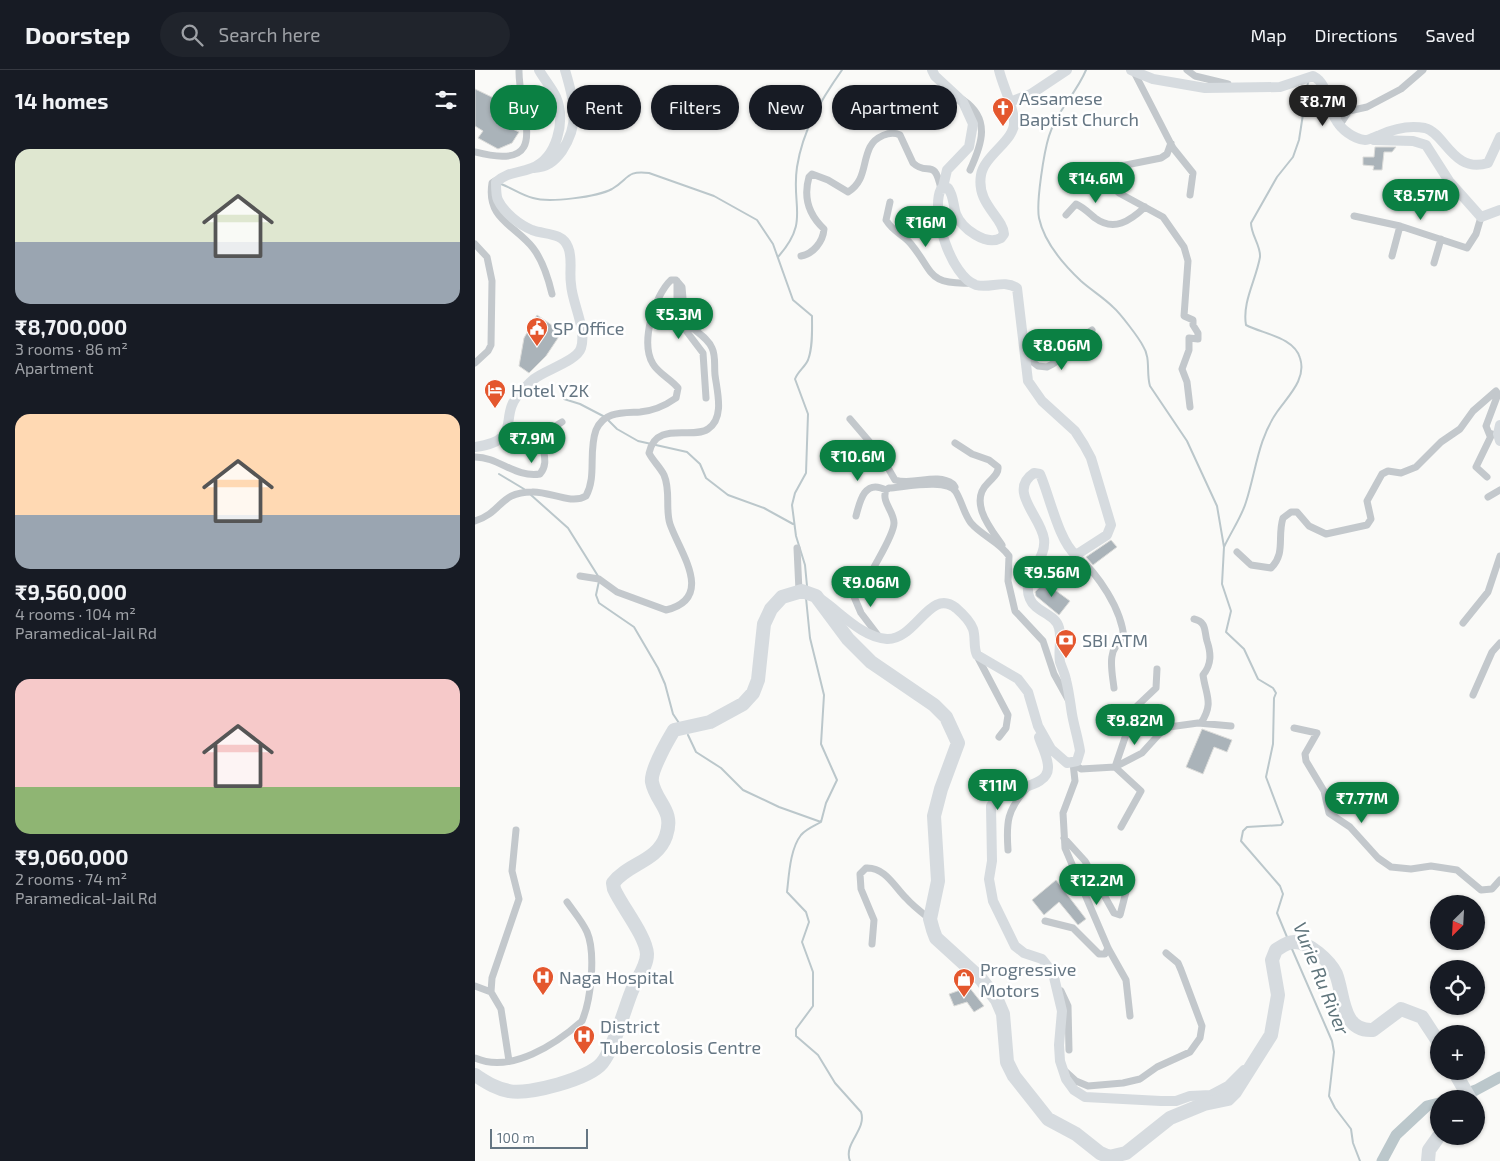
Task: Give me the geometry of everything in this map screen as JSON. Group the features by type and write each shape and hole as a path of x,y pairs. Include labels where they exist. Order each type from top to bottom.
{"highway":[{"path":"475,1075 489,1084 511,1092 553,1086 573,1080 588,1074 604,1061 647,954 644,944 614,890 613,883 624,872 646,861 657,852 666,836 669,822 667,810 652,782 653,771 674,730 710,722 731,713 753,693 758,680 764,624 771,609 783,597 799,592 808,592 816,596 856,647 871,662 934,705 946,717 957,738 958,743 955,754 941,790 934,816 938,881 930,919 936,938 981,979 997,1000 1003,1014 1007,1062 1014,1076 1048,1119 1076,1134 1100,1153 1109,1157 1126,1153 1170,1118 1204,1104 1228,1099 1246,1078 1271,1034 1276,1015 1278,995 1272,960 1276,950 1295,942 1316,951 1335,972 1343,1005 1354,1025 1373,1030 1401,1009 1422,1017 1430,1029"},
{"path":"1428,1161 1429,1150 1433,1145"}],"street":[{"path":"475,152 506,158 518,154 524,145 527,132 516,70"},
{"path":"534,168 552,152 559,125 556,97 539,70"},
{"path":"475,447 485,446 500,440 506,434 513,403 518,395 535,379 574,356 582,346 582,334 571,285 571,259 567,244 559,236 527,227 511,215 497,200 496,182 506,173 547,166 557,158 568,142 574,126 573,92 565,70"},
{"path":"932,70 935,76 945,85"},
{"path":"801,256 813,251 824,234 824,229 815,221 809,209 809,177 811,174 818,175 848,192 861,179 870,148 880,137 890,133 900,135 913,163 917,166 932,168 935,171 942,188 951,193 957,216 974,234 984,239 1001,238 1004,230 985,204 980,176 984,166 1013,129 1015,122 999,70"},
{"path":"1010,102 1037,91 1067,70"},
{"path":"1187,70 1195,76 1237,86"},
{"path":"1339,126 1349,111 1367,107 1401,89 1423,70"},
{"path":"1133,71 1153,79 1205,88 1237,86 1280,87 1313,76 1324,88 1334,121 1339,126 1356,138 1366,140 1407,140 1425,145 1449,181 1481,217"},
{"path":"1133,71 1171,143 1193,173 1190,195"},
{"path":"957,96 977,112 983,127 980,146 970,170"},
{"path":"957,96 967,109 973,132 965,152 947,170 938,210 947,248 957,270 963,278 971,283"},
{"path":"1366,140 1394,130 1426,128 1458,158 1475,165 1482,165 1488,163 1492,157 1500,137"},
{"path":"1171,143 1167,154 1161,158 1121,166 1112,175 1114,189 1167,221 1187,254 1184,316 1193,320 1199,336 1198,338 1189,338 1189,350 1182,365 1191,407"},
{"path":"500,179 492,182 493,204 499,216 532,246 546,272 552,294"},
{"path":"890,202 886,220 893,231 910,242 930,274 935,278 947,282 971,283 985,286 1005,284 1017,288 1028,381 1042,401 1075,431 1087,451 1111,525 1107,535 1076,555"},
{"path":"1066,215 1076,204 1102,222 1117,225 1131,220 1145,208"},
{"path":"1481,217 1500,210"},
{"path":"1354,216 1400,226 1467,248 1476,234 1481,217"},
{"path":"1392,256 1400,226"},
{"path":"1434,263 1441,239"},
{"path":"475,244 487,257 493,296 491,345 488,351 475,363"},
{"path":"475,520 493,512 506,497 513,494 532,492 583,498 591,487 592,447 596,430 601,422 620,412 638,412 665,404 676,398 678,388 651,361 649,328 653,310 663,290 671,280 677,280"},
{"path":"677,280 677,306 681,324 703,353 706,398"},
{"path":"580,576 599,579 617,592 667,610 687,598 691,589 691,569 668,516 668,494 664,475 649,453 651,447 664,434 679,431 703,432 710,428 718,414 719,399 713,351 707,340 685,321 682,288 677,280"},
{"path":"1026,357 1038,366 1047,367 1059,359 1077,340 1092,330"},
{"path":"1237,552 1251,565 1271,568 1281,554 1280,527 1283,518 1291,512 1297,512 1309,526 1326,534 1367,525 1371,519 1367,501 1382,474 1388,471 1401,473 1416,467 1441,442 1460,429 1473,411 1495,391 1498,394 1496,404 1486,426 1490,436"},
{"path":"850,419 880,454 890,475 895,480 909,482 942,478 953,484 970,522 1006,552"},
{"path":"475,457 496,461 520,473 540,474 545,466 542,443 544,433 562,422"},
{"path":"1487,477 1476,467 1490,436 1500,424"},
{"path":"1500,424 1500,441"},
{"path":"955,443 972,454 989,460 998,467 997,474 982,490 982,510 987,525 1006,552 1009,560 1009,587 1015,611 1043,641 1055,674 1071,706"},
{"path":"1114,688 1111,662 1116,646 1124,639 1121,621 1099,579 1068,546 1048,502 1042,477 1039,473 1034,473 1026,478 1023,484 1024,495 1038,519 1044,540 1043,549 1030,573 1027,587 1030,599 1035,606 1056,622 1060,628 1058,649 1080,751 1073,763 1075,781 1063,813 1064,838 1069,861 1108,948 1126,980 1130,1016"},
{"path":"856,516 861,495 865,490 875,487 886,490 889,488 943,484 955,490"},
{"path":"873,569 894,526 891,511 885,500 886,490"},
{"path":"1488,497 1500,490"},
{"path":"797,548 799,592"},
{"path":"1463,623 1488,592 1500,556"},
{"path":"853,572 845,578 847,585 864,618 881,638"},
{"path":"816,596 861,629 881,638 898,638 909,631 931,608 941,603 960,611 973,628 977,655 1008,715 1006,728 999,737"},
{"path":"1194,619 1200,621 1205,626 1210,651 1210,665 1203,674 1209,697 1209,711 1201,723"},
{"path":"1473,695 1492,652 1500,643"},
{"path":"977,655 1018,679 1028,692 1038,726 1048,770 1040,782 1000,796 991,806 993,854 990,893 1015,946 1024,953 1041,959 1050,967 1068,1006 1069,1050"},
{"path":"1115,767 1137,706 1156,688 1157,669"},
{"path":"1038,726 1051,749 1063,761 1073,763 1081,769 1115,767 1142,753 1162,731 1169,727 1201,723 1231,726"},
{"path":"1294,728 1317,733 1305,754 1306,761 1324,791 1329,813 1350,827 1385,864 1399,870 1431,866 1457,870 1481,890 1492,889 1500,880"},
{"path":"1115,767 1141,791 1121,827"},
{"path":"1008,850 1007,832 1011,808 1029,786"},
{"path":"509,1061 501,1009 491,992 492,978 507,929 518,906 519,899 512,871 516,830"},
{"path":"1064,838 1085,861 1114,913 1117,915 1120,915 1127,888"},
{"path":"872,944 874,920 861,889 860,874 866,868 872,868 889,877 911,903 930,919"},
{"path":"475,1058 493,1064 509,1061 554,1042 582,1021 585,1014 592,969 588,934 567,902"},
{"path":"1045,921 1073,928 1099,954 1105,954 1108,948"},
{"path":"1062,1068 1080,1083 1094,1087 1140,1079 1157,1066 1189,1052 1200,1038 1202,1026 1178,963 1166,954"},
{"path":"1057,984 1062,1011 1059,1045 1062,1068 1074,1090 1085,1097 1161,1102 1219,1093 1254,1063"},
{"path":"475,986 491,992"}],"building":[{"path":"475,89 490,96 490,130 515,130 519,132 512,143 498,149 478,138 483,131 475,126"},
{"path":"1375,147 1396,147 1392,152 1384,152 1382,170 1373,170 1374,166 1363,165 1363,157 1374,157"},
{"name":"SP Office","path":"537,315 562,332 546,356 529,373 519,366 524,338"},
{"path":"1111,540 1117,547 1093,565 1086,557"},
{"path":"1044,582 1070,601 1059,615 1036,596 1035,592"},
{"path":"1202,729 1232,740 1227,752 1214,747 1203,774 1186,767"},
{"path":"1056,880 1086,919 1078,925 1059,902 1044,915 1032,900"},
{"name":"Progressive Motors","path":"969,987 984,1006 974,1012 967,1002 954,1006 949,994"}],"waterway":[{"path":"778,257 794,233 797,214 797,167 808,128 827,92 842,70"},
{"path":"1086,70 1056,119 1049,136 1041,177 1039,218 1045,236 1068,268 1116,310 1141,342 1147,355 1150,386 1187,441 1217,506 1224,547 1222,584 1231,611 1226,632 1244,649 1258,679 1273,688 1276,693 1274,698 1273,744 1266,777 1283,822 1281,825 1247,827 1243,831 1241,841 1280,886 1283,894 1277,913 1287,937"},
{"path":"1224,547 1244,507 1261,444 1271,422 1295,387 1301,373 1300,358 1297,351 1285,341 1246,325 1245,316 1260,257 1251,223 1277,177 1293,157 1299,140 1308,82"},
{"path":"501,184 533,198 550,200 585,197 605,192 618,185 628,176 642,172 714,196 757,220 773,244 793,300 812,316 810,355 795,379 808,414 806,473 795,493 792,505 796,536 805,565 807,586"},
{"path":"564,399 580,404 605,417"},
{"path":"608,420 617,429 638,441 687,452 700,464 706,478 728,495 764,508 793,524"},
{"path":"499,474 524,489"},
{"path":"531,495 568,528 598,576"},
{"path":"599,581 596,595 599,603 634,627 658,668 665,684 673,714 679,723"},
{"path":"806,598 810,638 824,695 821,744 837,780 826,803 821,822 801,835 794,847 791,862 787,892 806,912 809,922 802,942 813,972 813,1006 796,1029 796,1036 818,1055 835,1083 861,1112 861,1125 850,1148 850,1161"},
{"path":"688,735 696,752 721,768 743,790 779,807 821,822"},
{"name":"Vurie Ru River","path":"1292,949 1332,1041 1334,1052 1329,1096 1335,1108 1351,1129 1353,1143 1360,1161"},
{"name":"Vurie Ru River","path":"1476,1090 1500,1077"},
{"name":"Vurie Ru River","path":"1382,1161 1396,1135 1430,1105"}],"place":[{"name":"Assamese Baptist Church","path":"1003,127"},
{"name":"SP Office","path":"537,347"},
{"name":"Hotel Y2K","path":"495,409"},
{"name":"SBI ATM","path":"1066,659"},
{"name":"Naga Hospital","path":"543,996"},
{"name":"Progressive Motors","path":"964,998"},
{"name":"District Tubercolosis Centre","path":"584,1055"}]}
